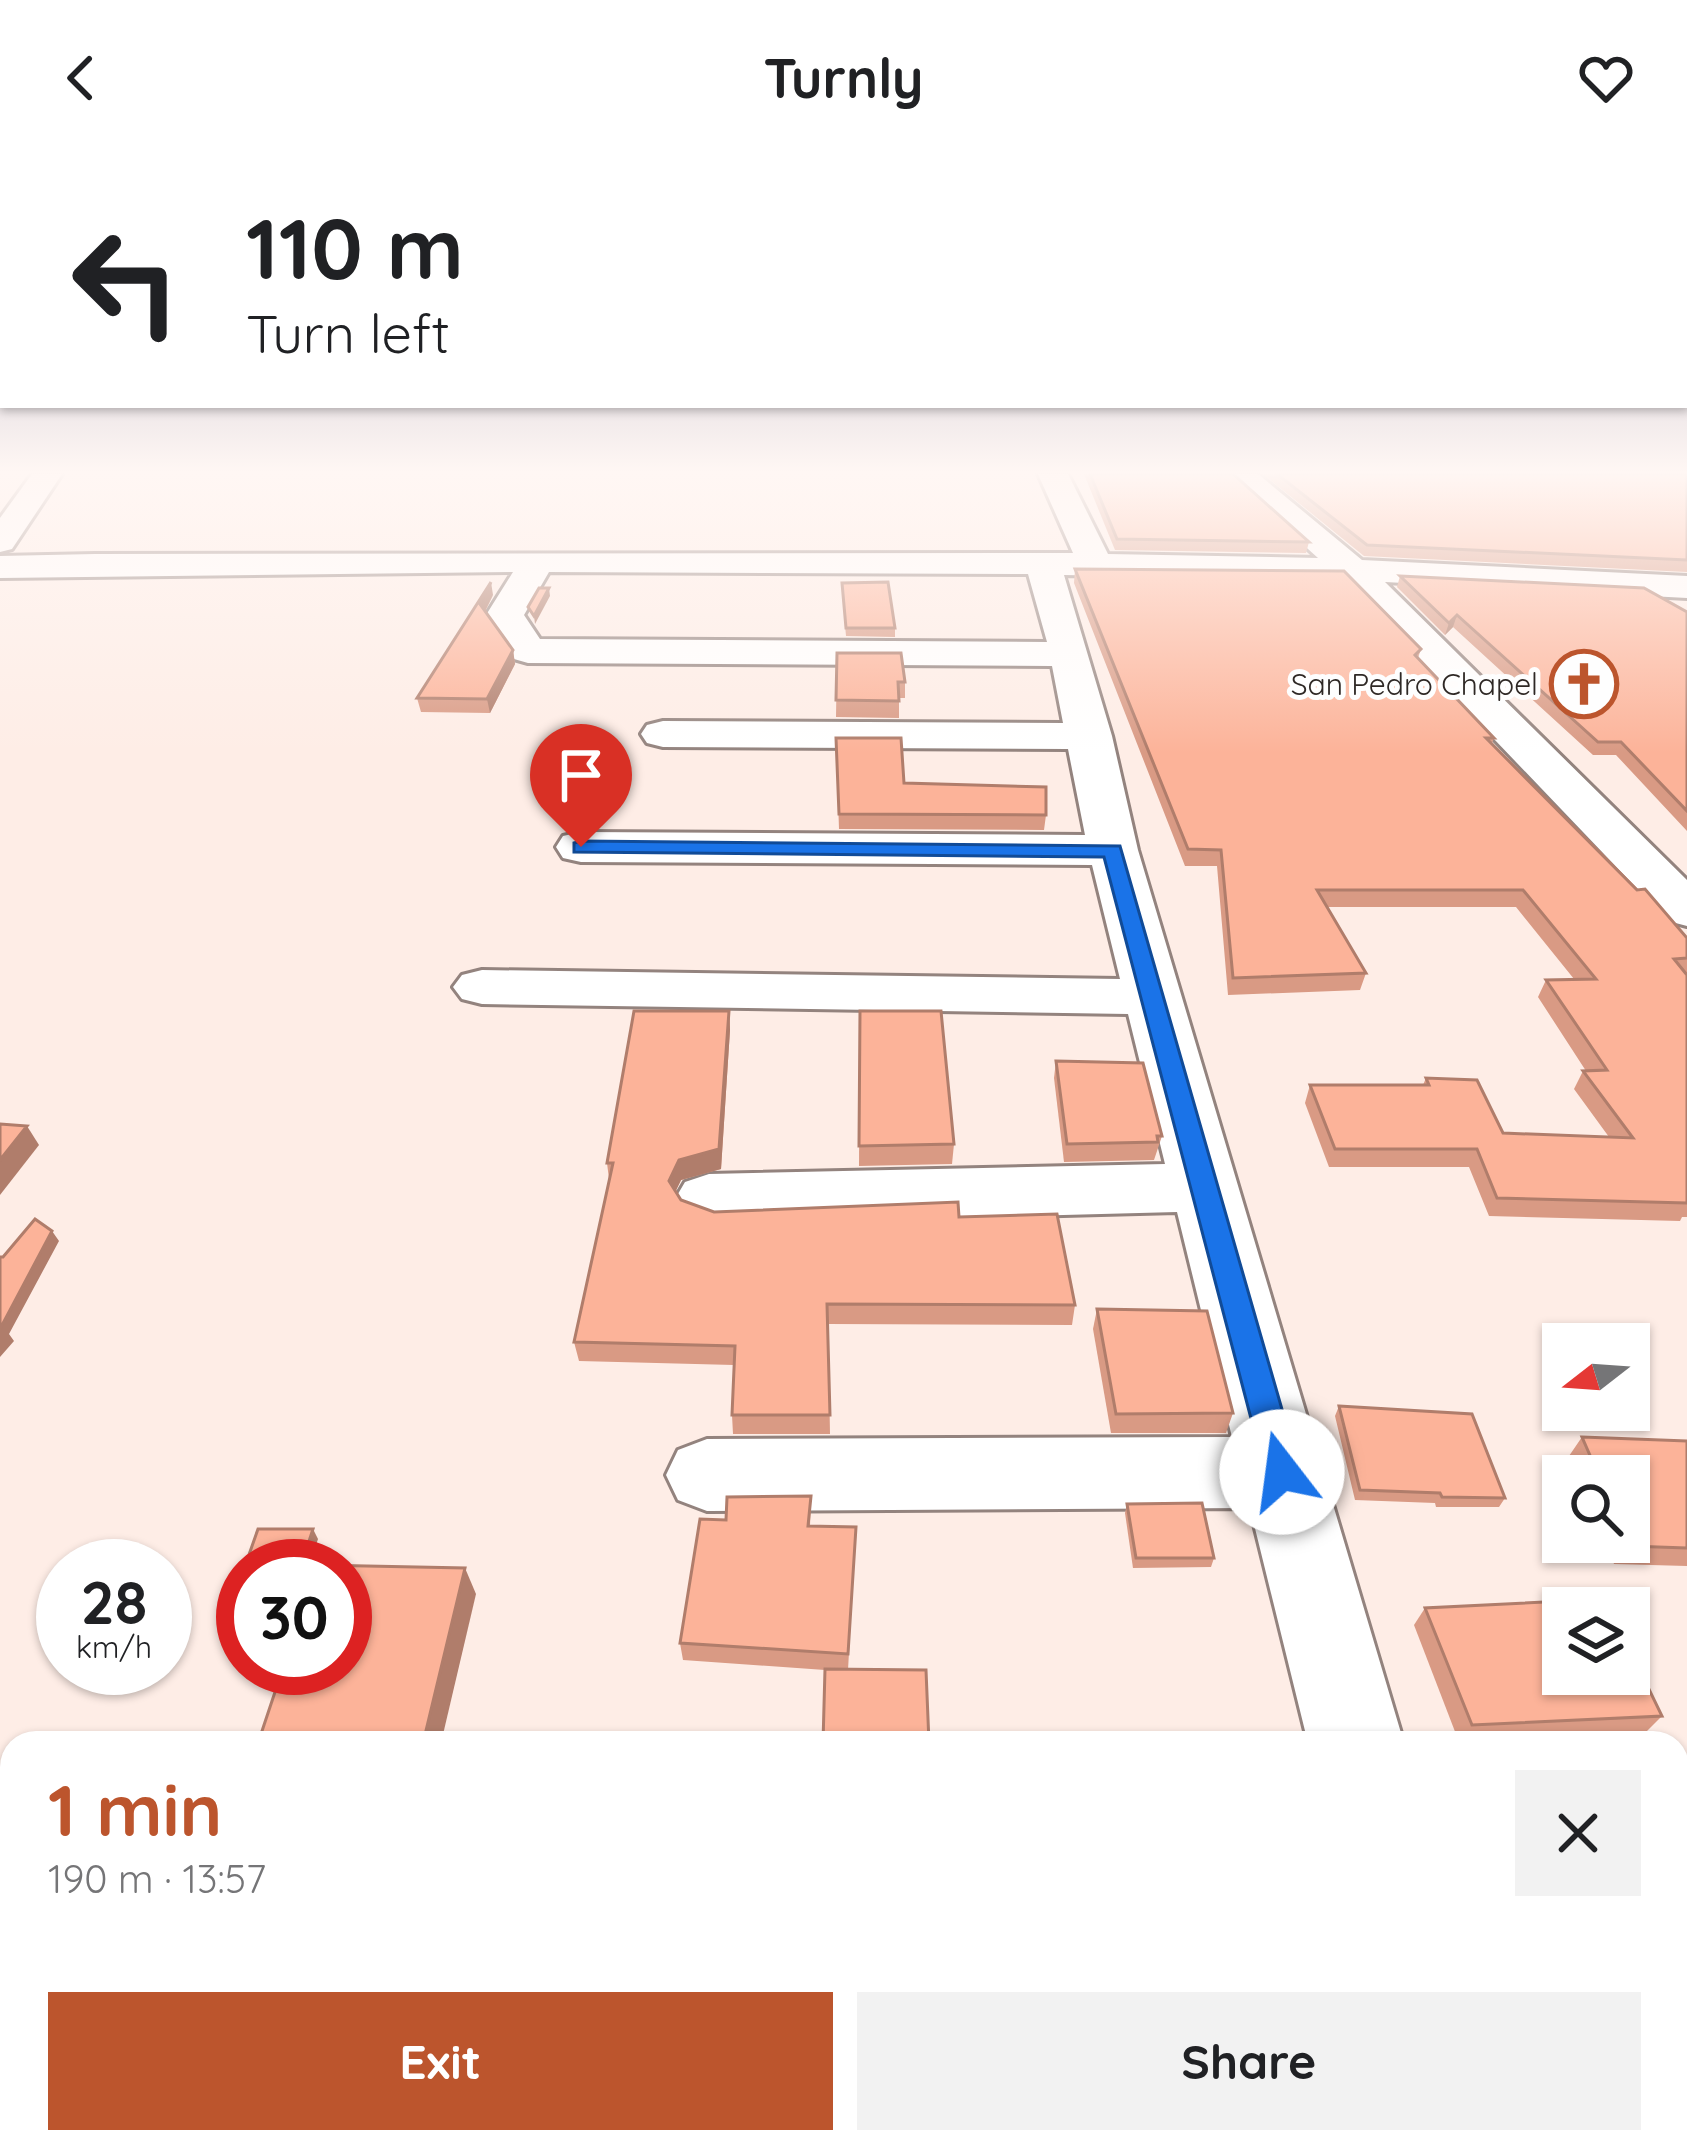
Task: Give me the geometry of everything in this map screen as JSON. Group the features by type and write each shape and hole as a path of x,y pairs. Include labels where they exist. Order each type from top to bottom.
{"street":[{"path":"534,567 505,615 528,651 1070,654"},
{"path":"1069,567 1070,654 1113,850 1354,1731"},
{"path":"1367,567 1687,910"},
{"path":"1507,567 1687,586"},
{"path":"663,734 1090,736"},
{"path":"581,847 1113,850"},
{"path":"482,986 1156,997"},
{"path":"709,1198 1205,1186"},
{"path":"707,1475 1282,1472"}],"building":[{"path":"1075,569 1344,571 1421,649 1415,655 1494,738 1486,738 1637,890 1645,889 1687,938 1687,958 1674,959 1687,975 1687,1203 1497,1198 1477,1149 1335,1149 1310,1085 1477,1080 1503,1133 1633,1138 1583,1071 1607,1070 1546,980 1596,979 1523,890 1317,890 1366,973 1233,978 1221,850 1188,849"},
{"path":"1400,576 1644,588 1687,612 1687,811 1621,742 1598,742 1457,615 1449,623"},
{"path":"491,582 480,604 513,650 487,699 417,698"},
{"path":"888,582 895,628 846,628 842,583"},
{"path":"539,588 549,588 534,616 528,607"},
{"path":"837,653 901,653 905,682 898,682 899,701 836,700"},
{"path":"836,738 901,738 904,783 1046,787 1046,815 839,814"},
{"path":"634,1011 729,1011 719,1149 679,1160 669,1181 681,1200 714,1212 958,1202 959,1217 1057,1214 1075,1305 827,1304 830,1415 732,1415 735,1346 574,1342 613,1163 607,1163"},
{"path":"860,1011 941,1011 954,1144 859,1146"},
{"path":"1056,1061 1143,1063 1162,1136 1157,1136 1158,1142 1067,1144"},
{"path":"0,1124 27,1126 0,1160"},
{"path":"35,1219 52,1231 0,1329 0,1257"},
{"path":"1097,1309 1207,1311 1233,1413 1116,1414"},
{"path":"1339,1406 1472,1414 1505,1498 1360,1490"},
{"path":"1582,1437 1687,1441 1687,1548 1650,1547 1650,1455 1590,1455"},
{"path":"811,1496 808,1526 856,1527 848,1654 680,1643 700,1519 726,1520 727,1497"},
{"path":"1202,1503 1214,1558 1136,1558 1127,1504"},
{"path":"258,1529 313,1529 310,1539 254,1539"},
{"path":"372,1566 465,1568 426,1731 262,1731 274,1695 372,1695"},
{"path":"1542,1602 1542,1695 1650,1695 1650,1691 1662,1716 1472,1725 1425,1608"},
{"path":"825,1669 926,1670 929,1731 823,1731"}],"place":[{"name":"San Pedro Chapel","path":"1584,684"}],"route":[{"path":"581,847 1113,850 1282,1472"}]}
